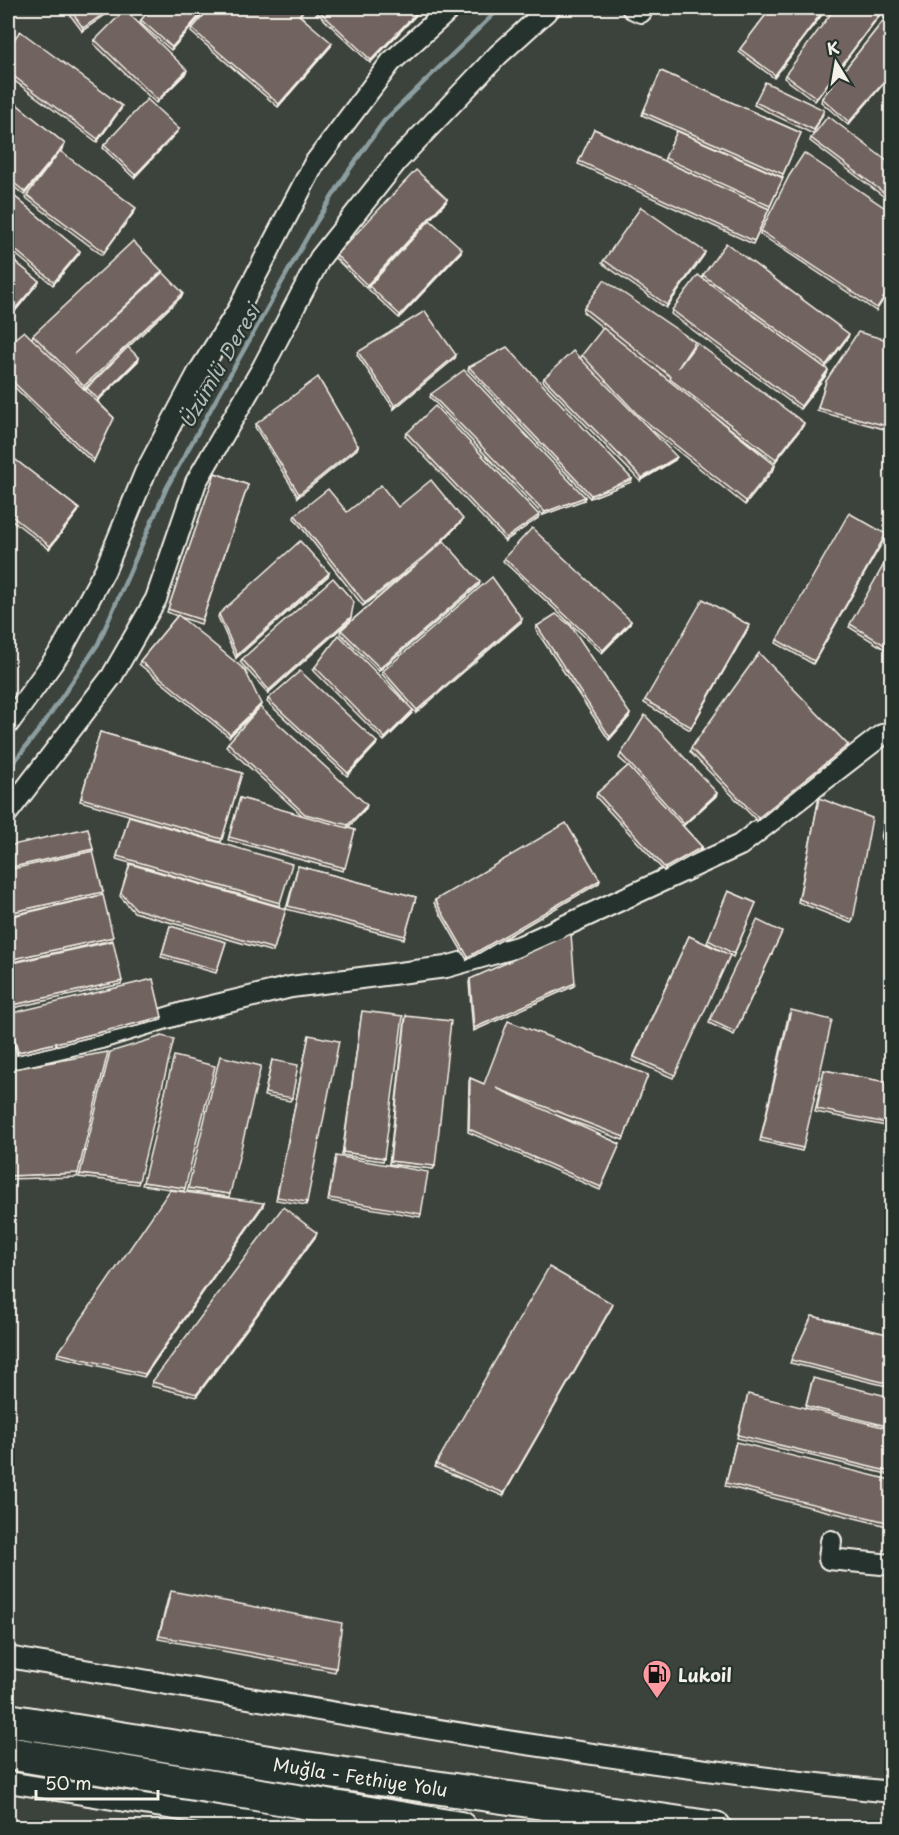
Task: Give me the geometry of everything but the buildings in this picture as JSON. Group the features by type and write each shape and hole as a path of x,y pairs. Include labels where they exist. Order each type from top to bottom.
{"highway":[{"name":"Muğla - Fethiye Yolu","path":"8,1720 332,1772 715,1827"},
{"name":"Muğla - Fethiye Yolu","path":"8,1753 460,1827"}],"street":[{"path":"8,724 61,651 105,570 145,473 198,373 238,310 314,164 391,62 451,8"},
{"path":"8,812 112,676 156,599 196,482 263,367 320,258 397,161 498,55 550,8"},
{"path":"8,1060 101,1038 183,1013 291,987 446,967 521,946 740,845 882,735 891,733"},
{"path":"831,1541 829,1559 891,1565"},
{"path":"8,1657 512,1742 813,1784 891,1792"},
{"path":"8,1782 291,1827"}],"waterway":[{"name":"Üzümlü Deresi","path":"8,770 42,726 98,644 167,487 310,232 347,173 384,121 500,8"}],"place":[{"name":"Lukoil","path":"657,1700"}]}
